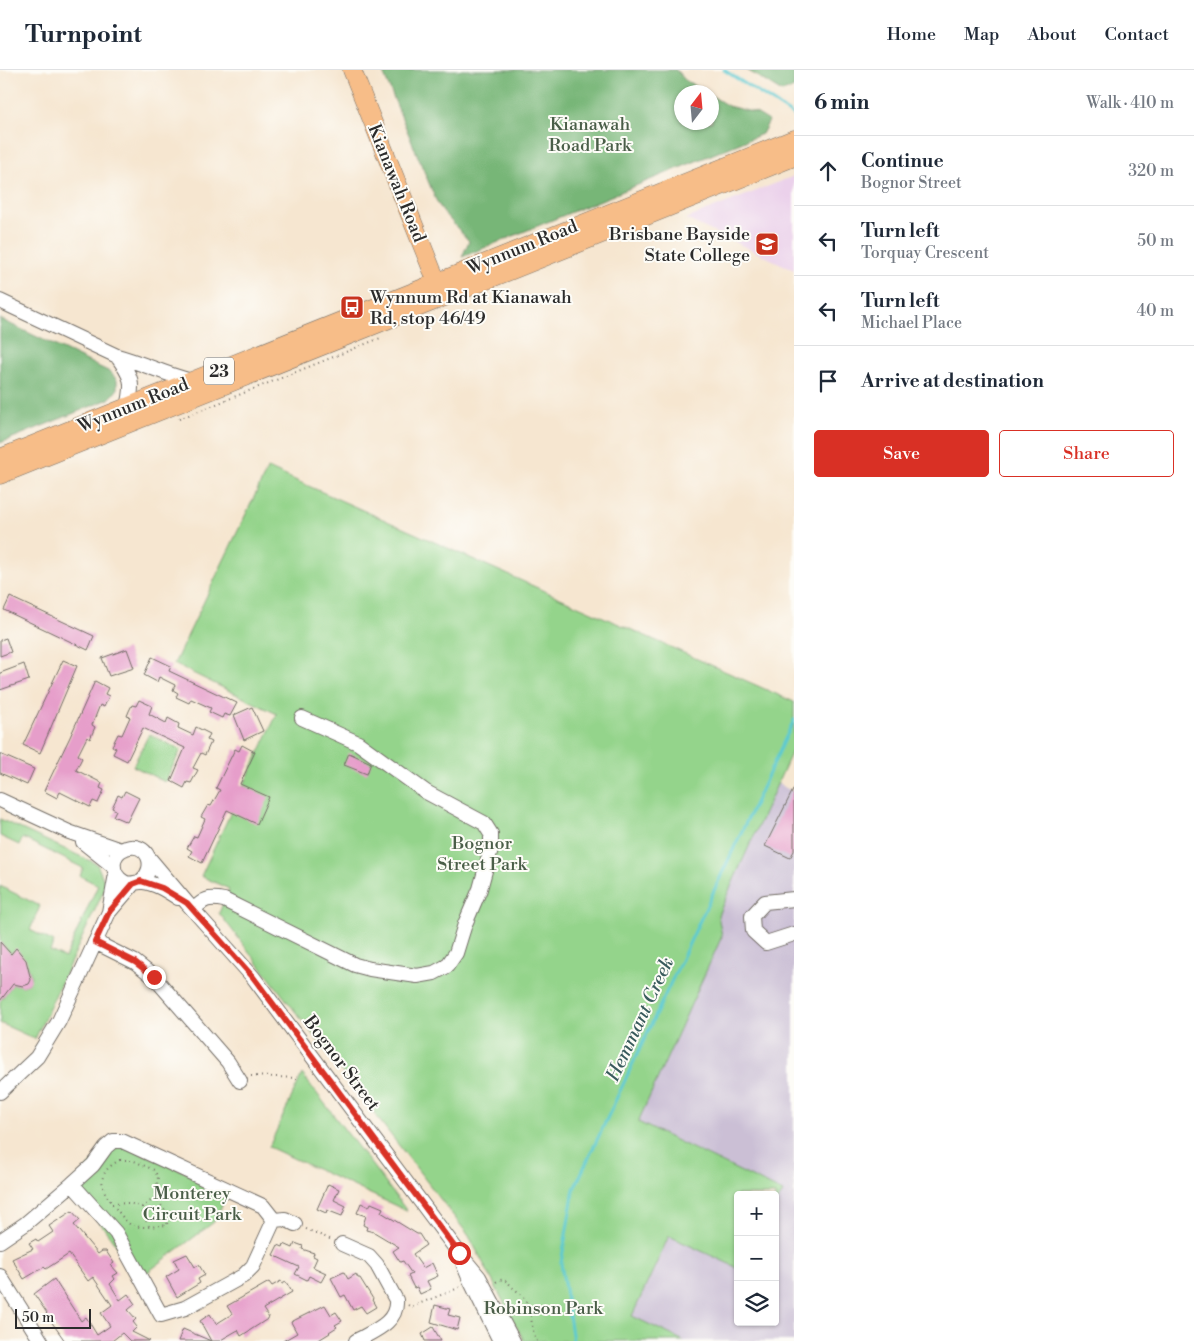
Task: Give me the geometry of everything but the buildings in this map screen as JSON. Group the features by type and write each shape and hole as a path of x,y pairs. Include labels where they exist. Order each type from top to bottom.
{"main road":[{"name":"Kianawah Road","path":"352,70 441,289"},
{"name":"Wynnum Road","path":"0,475 441,289 791,149"},
{"name":"Wynnum Road","path":"0,458 192,382 441,289"}],"street":[{"path":"0,301 117,356 170,376 192,382"},
{"path":"117,356 128,371 132,384 128,407"},
{"path":"190,906 213,898 224,900 355,965 370,969 417,976 434,973 446,966 456,953 465,924 480,889 491,850 491,834 484,823 426,792 358,743 302,718"},
{"name":"Bognor Street","path":"0,800 69,832 120,850 128,847 143,850 253,977 459,1253 479,1277 513,1341"},
{"name":"Bognor Street","path":"69,832 95,850 124,882 137,882 162,888 190,906"},
{"path":"0,1092 37,1057 59,1021 109,912 116,856 120,850"},
{"path":"109,912 137,882 149,873 151,867 149,858"},
{"path":"794,900 765,902 752,916 753,931 766,943 794,934"},
{"path":"95,942 135,962 154,977 228,1062 240,1081"},
{"path":"0,1241 25,1224 72,1184 93,1165 106,1147 113,1141 122,1141 263,1206 274,1220"},
{"path":"72,1184 116,1234 161,1315 185,1308 243,1276 253,1266 274,1220"},
{"path":"274,1220 285,1219 295,1224"},
{"path":"342,1244 369,1256 377,1264 396,1300 393,1316 388,1323 356,1341"},
{"name":"Bognor Street","path":"459,1253 500,1341"},
{"path":"0,1276 41,1341"}],"path":[{"path":"240,1081 253,1075 299,1078"},
{"path":"120,1160 132,1160 154,1170 158,1177 155,1198 168,1214 167,1225 131,1224 106,1197 102,1182 104,1173 110,1165 120,1160"},
{"path":"149,1226 142,1214 142,1208 145,1203 155,1198"},
{"path":"112,1204 129,1203 142,1208"},
{"path":"295,1224 342,1244"},
{"path":"494,1282 500,1279 505,1280 526,1300 530,1310 533,1334 537,1341"},
{"path":"396,1300 404,1298 406,1304 411,1307 462,1286"}],"shaded area":[{"name":"Brisbane Bayside State College","path":"794,176 794,270 686,219 774,184"},
{"path":"776,783 794,792 794,1341 684,1341 632,1316 670,1235 734,1266 734,1326 779,1326 779,1199 783,1192 638,1122 722,936 717,915"}],"green space":[{"name":"Kianawah Road Park","path":"382,70 676,70 685,80 694,85 674,85 674,130 719,130 719,100 728,106 756,113 769,121 762,134 462,257 469,241 443,212 436,200"},
{"path":"747,70 794,70 794,88 782,92"},
{"path":"0,319 110,372 117,380 117,390 109,399 0,443"},
{"name":"Bognor Street Park","path":"268,468 794,702 794,747 718,915 722,936 638,1122 783,1192 779,1199 779,1191 734,1191 734,1266 669,1236 632,1316 684,1341 524,1341 469,1236 219,913 229,889 201,876 277,714 174,664"},
{"path":"149,734 181,750 165,782 133,766"},
{"path":"0,819 97,864 106,886 35,1039 0,1023 0,1001 13,984 23,986 29,984 30,975 25,961 16,949 11,954 0,942 0,886 40,906 30,930 54,942 50,951 65,958 98,885 80,876 83,868 23,838 19,845 0,836"},
{"path":"302,1074 407,1211 269,1147"},
{"name":"Monterey Circuit Park","path":"113,1141 229,1191 214,1222 140,1278 72,1184"}],"waterway":[{"name":"Hemmant Creek","path":"724,70 794,116"},
{"name":"Hemmant Creek","path":"573,1341 561,1263 574,1189 794,720"}],"place":[{"name":"Brisbane Bayside State College","path":"767,244"},
{"name":"Wynnum Rd at Kianawah Rd, stop 46/49","path":"352,307"}],"route":[{"path":"154,977 135,962 95,942 109,912 133,884 141,881 162,888 187,903 238,959 459,1253"}],"park label":[{"name":"Robinson Park","path":"543,1308"}]}
